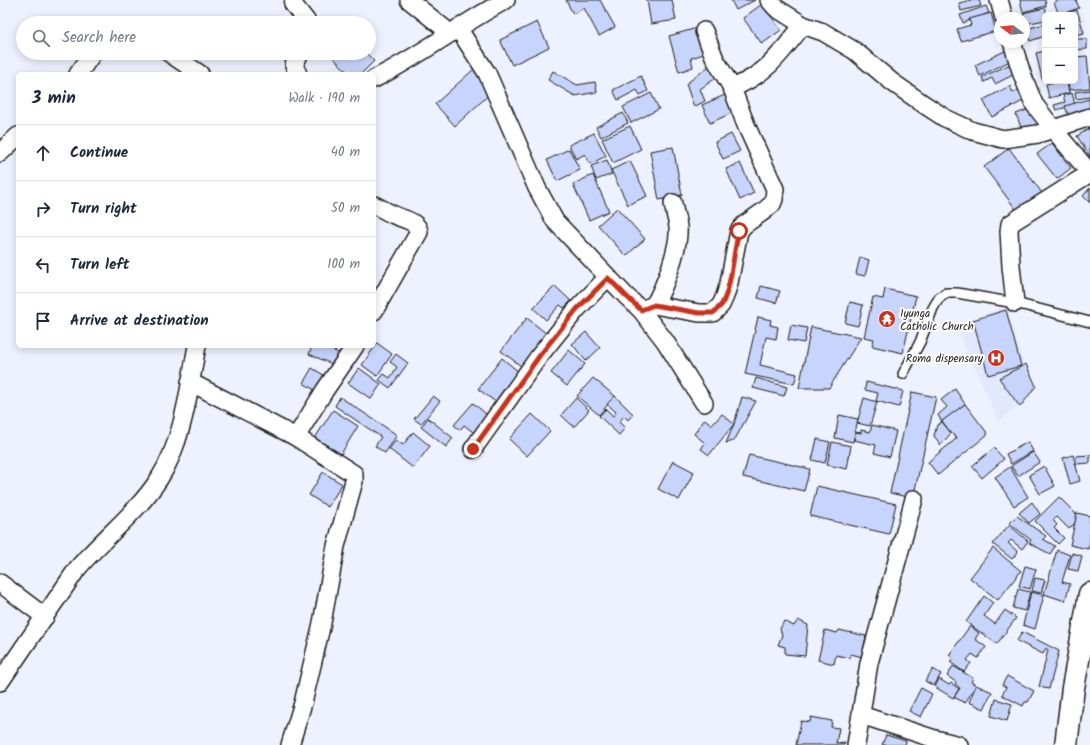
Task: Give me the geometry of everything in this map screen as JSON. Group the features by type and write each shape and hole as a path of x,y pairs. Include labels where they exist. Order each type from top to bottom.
{"street":[{"path":"409,0 454,30 487,73 537,188 555,221 608,278 626,296 648,307 699,313 713,313 721,305 729,283 739,231 744,225 772,204 775,189 746,126 732,88 715,59 704,31"},
{"path":"376,77 421,53 454,30 506,0"},
{"path":"769,0 776,8 803,25 823,32 856,51 892,82 945,118 973,131 1003,139 1054,130 1090,117"},
{"path":"999,0 1002,12"},
{"path":"293,4 302,16"},
{"path":"732,88 758,76 781,53 803,25"},
{"path":"1014,48 1034,104 1090,173 1010,224 1008,230 1015,303"},
{"path":"79,72 88,60"},
{"path":"179,60 197,72"},
{"path":"296,60 294,65 297,72"},
{"path":"0,153 16,138"},
{"path":"648,307 662,289 677,243 678,228 672,203"},
{"path":"376,206 410,222 416,226 419,232 376,308"},
{"path":"473,449 540,355 577,309 608,278"},
{"path":"648,307 665,341 704,403"},
{"path":"0,682 82,563 145,498 159,479 176,444 197,348"},
{"path":"296,437 325,390 354,348"},
{"path":"190,382 296,437 354,474 355,477 335,552 314,658 303,703 290,745"},
{"path":"856,745 869,663 914,499"},
{"path":"0,583 45,617"},
{"path":"1066,745 1073,688 1090,594"},
{"path":"861,715 935,740 959,745"}],"lane":[{"path":"903,374 920,342 933,308 939,298 946,293 957,293 1015,303 1090,322"}],"shaded area":[{"name":"Roma dispensary","path":"1007,307 1032,392 999,422 955,324"}],"building":[{"path":"566,0 600,0 615,27 599,36 584,8 573,14"},
{"path":"647,0 672,0 676,20 651,24"},
{"path":"731,0 755,0 736,10"},
{"path":"979,0 981,6 961,11 959,3"},
{"path":"1020,0 1045,0 1046,6 1023,12"},
{"path":"1060,0 1076,0 1079,8 1068,12 1058,12 1054,2"},
{"path":"762,4 781,30 762,44 743,18"},
{"path":"986,6 989,13 963,23 960,15"},
{"path":"1045,8 1046,12 1042,12 1042,21 1030,23 1030,12 1027,12"},
{"path":"991,13 994,24 994,32 961,41 957,29 971,25 969,19"},
{"path":"1078,13 1084,33 1078,34"},
{"path":"537,22 549,47 512,65 500,40"},
{"path":"1042,25 1042,37 1030,41 1030,28"},
{"path":"697,28 704,54 691,58 693,67 679,72 669,36"},
{"path":"1078,39 1087,39 1087,49 1078,50"},
{"path":"1007,50 1012,60 980,76 975,65"},
{"path":"1042,52 1042,79 1036,53"},
{"path":"1087,56 1090,88 1069,90 1068,84 1078,84 1078,57"},
{"path":"336,60 374,61 363,72 347,72"},
{"path":"1013,63 1017,73 995,84 992,78 984,82 982,77"},
{"path":"709,66 719,76 700,89 705,101 694,107 686,84"},
{"path":"474,69 493,91 455,126 435,104"},
{"path":"553,71 577,85 595,82 597,92 575,96 548,80"},
{"path":"641,76 648,91 640,95 637,90 618,100 613,90"},
{"path":"1046,84 1068,84 1069,93 1049,98"},
{"path":"1010,86 1013,93 1020,89 1025,100 992,117 983,100"},
{"path":"1090,90 1090,97 1076,99 1075,92"},
{"path":"651,93 659,109 631,123 623,107"},
{"path":"1072,93 1075,105 1056,110 1054,105 1065,102 1063,95"},
{"path":"727,94 734,112 710,123 702,105"},
{"path":"1089,99 1090,114 1070,120 1065,106"},
{"path":"1035,107 1041,123 1022,130 1016,114"},
{"path":"623,113 628,123 601,137 596,127"},
{"path":"630,126 641,149 613,163 602,139"},
{"path":"1090,128 1090,157 1077,136"},
{"path":"594,133 606,156 590,164 585,154 576,159 569,145"},
{"path":"731,134 740,151 723,159 715,142"},
{"path":"1052,143 1071,168 1057,179 1037,154"},
{"path":"673,147 682,195 659,200 650,151"},
{"path":"1009,148 1042,193 1018,212 984,167"},
{"path":"569,149 580,170 557,181 547,160"},
{"path":"607,160 612,174 596,180 591,166"},
{"path":"630,161 647,196 628,205 611,170"},
{"path":"740,163 754,193 740,200 726,169"},
{"path":"593,175 609,211 589,220 573,184"},
{"path":"1090,188 1090,203 1083,196"},
{"path":"617,208 645,239 626,256 598,225"},
{"path":"860,257 869,260 865,276 856,274"},
{"path":"555,286 571,301 564,308 560,305 546,320 533,308"},
{"path":"761,286 780,291 776,303 758,298"},
{"path":"885,289 916,296 903,353 872,346 874,339 864,337 873,297 883,299"},
{"path":"850,302 863,305 858,326 845,323"},
{"path":"1006,310 1021,366 988,375 973,320"},
{"path":"758,317 771,320 770,325 778,327 776,339 766,337 760,365 797,374 794,384 745,374"},
{"path":"527,318 547,334 521,366 501,351"},
{"path":"791,325 807,328 804,343 788,340"},
{"path":"811,327 861,337 829,388 799,388"},
{"path":"586,332 600,348 586,361 572,344"},
{"path":"377,343 392,354 377,376 362,365 374,348 376,348"},
{"path":"311,348 328,348 341,354 336,366 309,354"},
{"path":"569,350 585,364 567,386 551,373"},
{"path":"396,354 408,363 390,388 379,380 384,374 390,378 397,367 390,362"},
{"path":"502,358 520,373 497,403 478,389"},
{"path":"1026,364 1036,386 1020,407 999,378"},
{"path":"312,368 327,377 318,392 303,383"},
{"path":"359,368 381,384 371,399 348,383"},
{"path":"593,378 615,396 599,415 577,396"},
{"path":"756,378 787,387 784,396 753,388"},
{"path":"866,382 903,391 899,407 876,401 878,393 865,390"},
{"path":"955,389 965,404 942,422 938,415 947,407 941,400"},
{"path":"912,392 936,397 914,494 908,493 907,497 890,493"},
{"path":"433,396 440,401 421,424 414,419"},
{"path":"615,396 633,414 628,420 624,416 619,422 625,428 619,435 599,416 606,409 613,416 616,412 607,404"},
{"path":"340,397 397,435 385,453 375,446 381,437 335,406"},
{"path":"742,397 756,401 734,441 726,443 734,424"},
{"path":"576,398 589,410 574,427 561,415"},
{"path":"864,398 877,402 870,426 857,423"},
{"path":"473,403 492,419 478,436 464,425 460,430 454,425"},
{"path":"965,404 988,434 938,475 928,462 957,438 942,421"},
{"path":"333,410 358,426 341,454 315,438"},
{"path":"532,414 550,431 527,456 509,439"},
{"path":"722,414 734,424 709,455 701,449 705,443 694,434 705,419 712,425"},
{"path":"839,415 858,419 853,442 835,438"},
{"path":"428,418 453,438 446,447 421,427"},
{"path":"942,422 951,433 941,445 934,436 937,425"},
{"path":"872,425 896,431 890,457 874,453 876,445 854,440 855,432 861,433 861,430 870,432"},
{"path":"413,432 430,446 413,468 389,449 396,440 403,445"},
{"path":"817,439 830,442 825,463 812,460"},
{"path":"832,442 851,446 847,469 827,465"},
{"path":"1028,442 1033,451 1011,464 1006,454"},
{"path":"994,448 1004,459 982,478 972,466"},
{"path":"1033,452 1040,462 1018,476 1011,466"},
{"path":"749,455 810,469 804,491 743,477"},
{"path":"1073,455 1080,481 1070,484 1063,458"},
{"path":"1090,455 1090,463 1076,464 1076,456"},
{"path":"673,461 694,472 679,500 658,489"},
{"path":"1044,466 1055,486 1040,494 1029,475"},
{"path":"1010,467 1028,497 1014,506 995,477"},
{"path":"323,472 342,484 328,507 309,495"},
{"path":"817,486 896,504 889,534 810,516"},
{"path":"1059,497 1077,515 1075,523 1069,529 1057,517 1053,520 1057,525 1054,528 1064,538 1058,544 1035,521"},
{"path":"1032,502 1040,514 1029,523 1019,513"},
{"path":"1077,513 1090,516 1090,542 1088,549 1070,545"},
{"path":"1017,516 1046,536 1043,539 1055,546 1050,554 1029,543 1031,540 1009,523"},
{"path":"1009,525 1028,541 1022,549 1011,540 1008,543 1018,552 1012,559 993,544"},
{"path":"993,548 1021,571 998,600 970,578"},
{"path":"1057,550 1070,555 1062,582 1070,584 1065,601 1044,594"},
{"path":"1072,553 1082,556 1078,571 1068,569"},
{"path":"1025,566 1036,569 1030,589 1019,586"},
{"path":"1035,578 1045,580 1041,593 1032,591"},
{"path":"1018,589 1030,592 1025,611 1013,608"},
{"path":"1031,592 1044,595 1035,629 1023,625"},
{"path":"984,596 993,603 984,616 995,624 1005,610 1016,618 997,644 966,622"},
{"path":"798,620 808,625 805,656 785,654 785,647 778,645 782,635 780,629 784,621 794,626"},
{"path":"970,626 979,633 975,639 986,647 978,658 972,654 967,660 971,663 964,672 950,662 953,658 949,655"},
{"path":"825,630 837,633 839,630 866,636 862,657 851,654 850,658 836,655 834,664 818,660"},
{"path":"1022,632 1059,651 1049,689 1039,687 1048,650 1046,648 1043,654 1017,641"},
{"path":"953,666 973,678 971,682 976,685 965,703 954,697 960,688 955,684 956,682 947,676"},
{"path":"933,669 941,674 934,686 925,681"},
{"path":"1007,676 1034,691 1028,702 1025,702 1023,706 1002,695 1006,687 1002,685"},
{"path":"939,679 949,685 951,683 959,689 953,698 935,687"},
{"path":"976,685 992,692 984,709 969,702"},
{"path":"921,688 932,694 921,717 909,711"},
{"path":"996,699 1012,704 1007,721 991,716"},
{"path":"811,717 832,721 831,727 839,728 836,743 845,742 844,745 796,745 801,721 810,722"},
{"path":"886,735 906,741 905,745 882,745"}],"place":[{"name":"Iyunga Catholic Church","path":"887,319"},
{"name":"Roma dispensary","path":"996,358"}],"route":[{"path":"473,449 540,355 577,309 608,278 641,310 654,305 699,313 713,313 721,305 729,283 739,231"}]}
